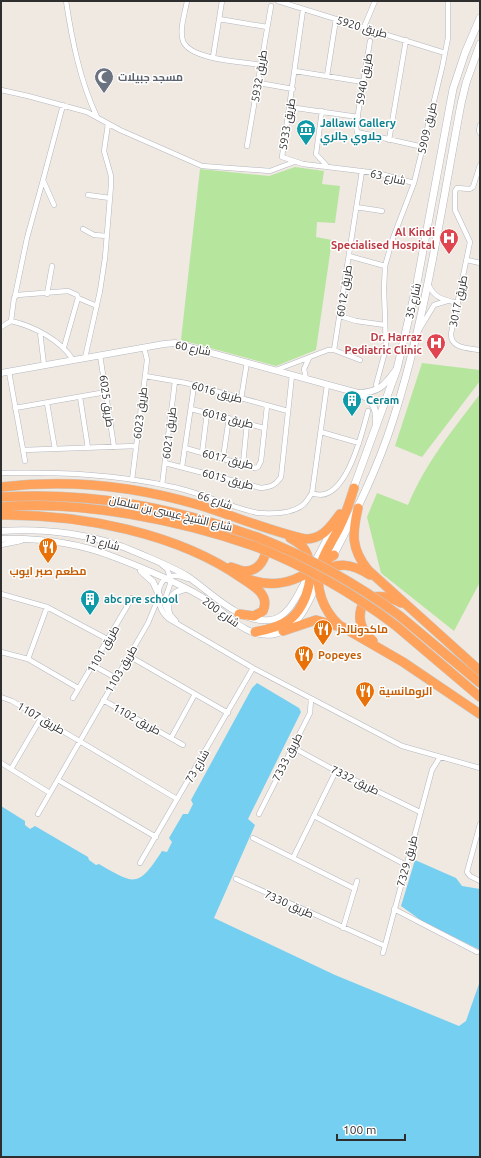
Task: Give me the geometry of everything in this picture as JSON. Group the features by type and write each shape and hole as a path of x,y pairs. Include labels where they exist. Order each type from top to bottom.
{"highway":[{"path":"1,487 61,484 93,485 130,489 164,496 230,515 290,538 302,546 315,575 322,600 328,612 349,632"},
{"path":"255,632 280,625 290,620 298,611 341,524 354,488"},
{"name":"شارع الشيخ عيسى بن سلمان","path":"1,497 60,496 130,503 200,518 257,537 300,555 344,578 400,616 480,683"},
{"name":"شارع الشيخ عيسى بن سلمان","path":"1,507 92,509 128,514 221,535 254,546 298,565 341,588 370,606 395,625 480,697"},
{"path":"358,508 354,525 356,550 361,562 379,581 480,671"},
{"path":"265,528 305,539 315,539 325,533 340,514"},
{"path":"1,515 72,520 126,530 150,536 181,547 217,563 238,575 259,590 266,600 263,611 254,616 239,614"},
{"path":"217,563 244,571 257,568 262,563 264,556 266,546 262,536 247,524 230,515"},
{"path":"315,575 334,555"},
{"path":"238,575 256,582 270,584 284,583 315,575 344,564 354,566 379,581"},
{"path":"387,652 368,636 362,628 359,615 364,601 374,597 389,598 401,603 423,620"},
{"path":"283,631 316,620 330,623 387,652 480,714"}],"main road":[{"name":"شارع 35","path":"315,575 340,514 354,488 396,369 417,283 453,89 465,53 480,18"},
{"name":"شارع 35","path":"334,555 358,508 381,455 393,421 419,330 461,104 469,73 480,44"}],"street":[{"path":"66,1 69,26 85,87 96,117"},
{"path":"187,1 182,30 183,41 186,46 194,52 213,57 262,65"},
{"path":"213,57 222,1"},
{"name":"طريق 5920","path":"278,1 290,3 303,10 444,52"},
{"path":"364,27 375,1"},
{"name":"طريق 5909","path":"444,52 445,1"},
{"name":"طريق 5909","path":"414,183 448,34 448,1"},
{"name":"طريق 5932","path":"247,146 271,6"},
{"name":"طريق 5933","path":"303,10 293,88 281,155 283,158 294,162 362,171"},
{"path":"219,19 267,27"},
{"path":"327,76 336,19"},
{"path":"389,140 406,40"},
{"name":"طريق 5940","path":"370,41 356,129 359,133 423,147"},
{"path":"295,72 364,82"},
{"path":"259,83 293,88"},
{"path":"3,90 63,105 96,117 108,124 202,166 270,171 294,162"},
{"path":"1,327 11,321 27,238 63,105"},
{"path":"289,107 358,117"},
{"path":"322,111 316,154 326,166"},
{"path":"85,358 97,306 107,236 111,176 104,151 108,124"},
{"path":"479,132 480,125"},
{"name":"طريق 3017","path":"480,165 474,185 470,189 457,188 455,191 454,204 456,215 470,237 470,244 451,334 453,342 457,346 480,350"},
{"name":"شارع 63","path":"362,171 390,176 414,183"},
{"name":"طريق 6012","path":"334,350 362,171"},
{"path":"43,180 54,205"},
{"path":"376,385 386,348 385,266 389,249 414,183"},
{"path":"88,195 110,198"},
{"path":"356,207 382,211"},
{"path":"83,229 94,234 107,236"},
{"path":"349,256 385,266"},
{"name":"طريق 3017","path":"467,260 480,263"},
{"path":"47,294 52,266"},
{"path":"428,283 435,295 447,301 458,303"},
{"path":"15,296 68,291 77,295 78,298 97,306"},
{"path":"64,347 78,298"},
{"path":"419,330 434,305 447,301"},
{"path":"340,316 356,321 385,325"},
{"path":"11,321 40,332 64,347 73,360"},
{"path":"40,332 44,365"},
{"name":"شارع 60","path":"1,373 144,347 175,343 358,393"},
{"name":"طريق 6023","path":"132,480 147,360 144,347"},
{"path":"276,370 328,350 334,350 360,360"},
{"name":"طريق 6025","path":"100,355 114,447"},
{"path":"306,379 304,369 309,358"},
{"path":"241,399 247,362"},
{"path":"358,393 376,391 386,383 396,369"},
{"path":"9,372 14,408 25,461"},
{"name":"طريق 6015","path":"165,463 261,488 270,487 277,484 281,478 292,375"},
{"name":"طريق 6016","path":"145,376 175,381 288,412"},
{"name":"طريق 6021","path":"162,485 175,381"},
{"path":"328,384 312,493 318,495 326,494 334,489 349,467 359,443 368,411"},
{"path":"182,467 194,386"},
{"path":"14,408 106,392"},
{"path":"358,393 371,401 375,406 377,414 376,429"},
{"path":"80,396 88,448"},
{"path":"47,402 55,449"},
{"name":"طريق 6017","path":"185,448 255,468 260,465 267,406"},
{"name":"طريق 6018","path":"191,409 264,428"},
{"path":"202,453 207,413"},
{"path":"224,458 229,418"},
{"path":"243,464 247,424"},
{"path":"321,432 359,443"},
{"path":"23,450 136,446"},
{"name":"شارع 66","path":"1,473 60,472 96,474 190,491 240,509 264,514 299,508 306,502 312,493"},
{"name":"شارع 13","path":"1,531 44,531 66,533 103,541 136,552 195,582"},
{"name":"شارع 13","path":"1,544 27,539 62,543 91,549 169,579"},
{"path":"91,549 94,554 126,565 146,575 153,582 159,595 162,613 180,626 253,668 402,746 480,768"},
{"name":"شارع 200","path":"161,564 169,579 202,598 241,627 266,634 283,631"},
{"name":"شارع 200","path":"169,579 176,575 195,582 239,614 252,620 263,621 281,617 315,575"},
{"path":"283,631 292,625 300,616 315,575"},
{"path":"159,595 169,579"},
{"path":"169,579 164,600 169,613 180,626"},
{"path":"169,613 167,607 170,598 179,590 185,588"},
{"path":"1,594 47,607 109,640"},
{"name":"طريق 1103","path":"38,814 152,617 159,595"},
{"name":"طريق 1101","path":"73,698 78,688 81,686 94,666 132,598"},
{"path":"28,659 47,607"},
{"path":"1,652 28,659 78,688"},
{"path":"129,656 228,713"},
{"path":"94,666 116,678"},
{"name":"شارع 73","path":"140,863 253,668"},
{"name":"طريق 1102","path":"171,738 195,694"},
{"name":"طريق 1107","path":"1,697 80,741"},
{"name":"طريق 7333","path":"258,814 310,713 311,698"},
{"name":"طريق 1102","path":"103,700 183,745"},
{"path":"310,713 319,703"},
{"path":"11,769 41,718"},
{"path":"80,741 177,799"},
{"name":"طريق 7332","path":"292,747 336,771 420,812"},
{"name":"طريق 7329","path":"430,755 432,770"},
{"name":"طريق 7329","path":"383,953 432,770 440,757"},
{"path":"1,763 50,793"},
{"path":"293,858 336,771"},
{"path":"58,780 156,837"},
{"path":"314,816 406,865"},
{"path":"480,824 468,870 469,874 480,881"},
{"path":"252,838 355,889"},
{"name":"طريق 7330","path":"236,880 385,946"},
{"path":"343,928 357,881"},
{"path":"394,909 477,952"}],"green space":[{"path":"295,167 324,171 322,184 340,186 335,223 317,222 316,237 332,240 316,350 276,366 181,340 200,169 269,176"},
{"path":"422,363 480,370 480,381 422,457 395,446"},
{"path":"480,394 480,582 454,631 381,573 367,517 377,493 408,505 415,489 431,461"}],"water":[{"path":"257,683 299,708 301,712 248,819 255,825 214,918 335,975 459,1026 466,1021 480,981 480,1157 1,1157 1,806 25,821 25,825 30,829 35,826 88,857 89,860 96,865 99,864 128,879 141,877 147,872 162,851 167,852 172,842 169,838 183,814 188,814 193,804 191,800 252,688"},
{"path":"415,860 456,878 462,886 480,889 480,950 422,921 401,906"}],"place":[{"name":"مسجد جبيلات","path":"104,94"},
{"name":"Jallawi Gallery جلاوي جالري","path":"306,146"},
{"name":"Al Kindi Specialised Hospital","path":"449,255"},
{"name":"Dr. Harraz Pediatric Clinic","path":"436,360"},
{"name":"Ceram","path":"352,417"},
{"name":"مطعم صبر ايوب","path":"48,564"},
{"name":"abc pre school","path":"90,616"},
{"name":"ماكدونالدز","path":"323,646"},
{"name":"Popeyes","path":"304,672"},
{"name":"الرومانسية","path":"365,708"}]}
